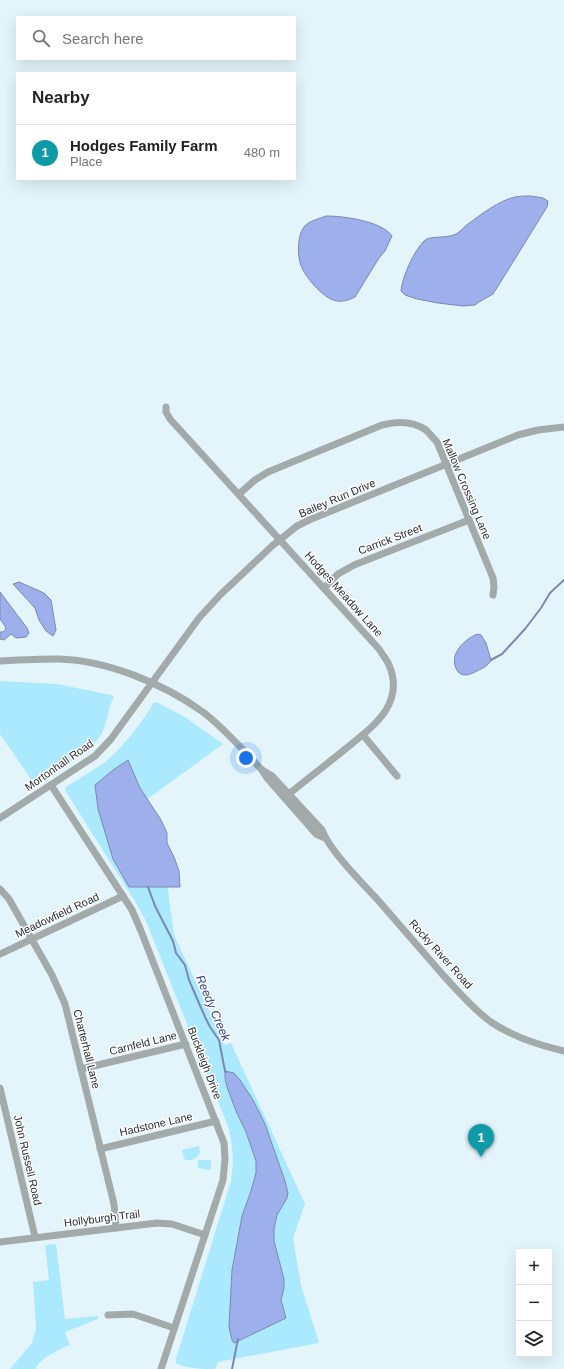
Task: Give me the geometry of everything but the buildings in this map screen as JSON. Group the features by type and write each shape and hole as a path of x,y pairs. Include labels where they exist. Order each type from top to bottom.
{"street":[{"name":"Hodges Meadow Lane","path":"166,406 166,412 170,419 379,649 389,665 393,683 392,696 385,713 373,727 289,794"},
{"name":"Mallow Crossing Lane","path":"239,494 255,480 268,472 382,425 393,422 410,423 426,430 437,442 493,578 493,595"},
{"name":"Bailey Run Drive","path":"151,683 200,618 220,595 272,546 297,526 518,435 538,430 564,427"},
{"name":"Carrick Street","path":"324,588 338,574 354,564 469,520"},
{"name":"Rocky River Road","path":"0,661 59,659 78,661 115,669 151,683 175,695 203,712 221,728 262,770 267,778 316,834 325,838"},
{"name":"Mortonhall Road","path":"0,818 95,756 111,739 151,683"},
{"path":"363,735 397,776"},
{"name":"Rocky River Road","path":"262,770 272,776 322,830 325,838 424,953 477,1010 491,1022 513,1035 533,1043 564,1051"},
{"name":"Buckleigh Drive","path":"51,785 132,910 142,931 224,1143 224,1166 222,1180 161,1369"},
{"name":"Charterhall Lane","path":"0,889 9,899 52,975 65,1004 114,1204 116,1228"},
{"name":"Meadowfield Road","path":"0,954 123,896"},
{"name":"Carnfeld Lane","path":"81,1069 186,1044"},
{"name":"John Russell Road","path":"0,1088 35,1237"},
{"name":"Hadstone Lane","path":"100,1149 216,1121"},
{"name":"Hollyburgh Trail","path":"0,1242 157,1223 172,1224 205,1235"},
{"path":"108,1315 133,1314 174,1328"}],"shaded area":[{"path":"531,196 543,198 548,201 547,207 493,294 475,305 463,306 417,299 405,295 401,291 409,264 420,245 426,239 456,234 496,205 515,197"},
{"path":"326,216 362,220 380,227 392,236 385,251 379,258 355,297 346,300 332,300 327,297 308,278 300,264 298,247 300,236 304,227 314,220"},
{"path":"19,582 44,593 51,600 56,630 53,636 46,631 39,620 35,608 13,584"},
{"path":"0,592 27,628 29,633 26,637 16,638 11,634 4,640 0,639 0,632 3,632 6,629 0,619"},
{"path":"477,634 481,635 486,643 491,660 487,665 470,674 465,675 459,673 454,662 458,649"},
{"path":"0,681 57,684 111,695 114,697 104,729 97,740 82,754 35,785 0,734"},
{"path":"154,702 185,717 223,744 146,800 158,814 174,935 225,1045 231,1043 305,1204 293,1238 301,1285 319,1343 218,1362 215,1369 185,1366 176,1363 176,1359 231,1181 233,1155 229,1129 146,921 65,790 66,787 105,762 119,749 144,718"},
{"path":"128,760 140,788 161,820 167,833 167,843 179,871 180,887 129,887 113,859 98,809 95,785"},
{"path":"225,1071 234,1073 253,1100 265,1124 288,1193 287,1198 277,1215 274,1229 274,1241 284,1279 284,1288 281,1300 286,1318 234,1343 229,1327 232,1270 242,1216 256,1173 256,1161 246,1132 227,1087"},
{"path":"199,1146 200,1153 197,1157 191,1160 184,1159 182,1150"},
{"path":"198,1160 210,1160 211,1169 208,1170 198,1168"},
{"path":"56,1244 65,1319 98,1316 98,1319 65,1332 70,1345 51,1354 41,1361 35,1369 10,1369 32,1343 36,1329 33,1282 49,1280 45,1245"}],"waterway":[{"path":"491,660 502,654 525,629 550,593 564,580"},
{"name":"Reedy Creek","path":"148,887 155,906 173,941 176,953 185,965 189,980 205,1017 219,1040 226,1072"},
{"name":"Reedy Creek","path":"232,1369 238,1339"}],"place":[{"name":"Hodges Family Farm","path":"481,1157"}]}
